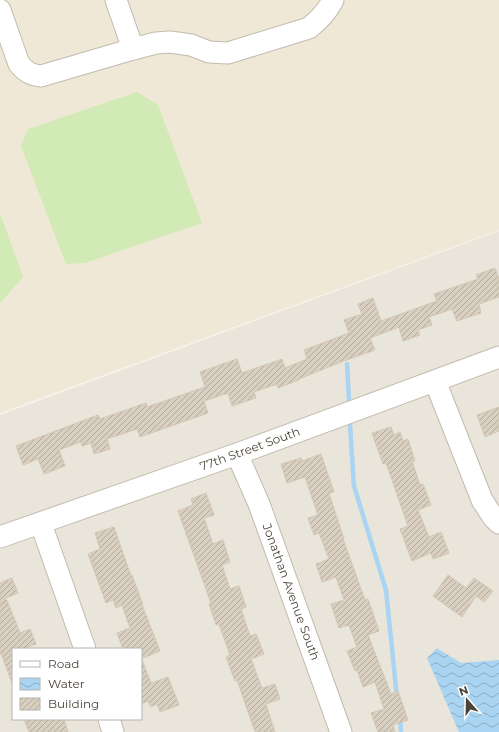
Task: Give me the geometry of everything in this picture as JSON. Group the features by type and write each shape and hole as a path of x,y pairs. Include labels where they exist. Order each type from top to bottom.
{"street":[{"path":"116,0 133,48"},
{"path":"0,10 19,64 31,75 41,76 133,48 156,43 170,42 191,45 209,52 228,53 309,28 329,9 333,0"},
{"name":"77th Street South","path":"0,537 41,524 237,454 499,357"},
{"path":"435,381 482,500 493,517 499,523"},
{"name":"Jonathan Avenue South","path":"237,454 259,504 341,732"},
{"path":"41,524 85,648"},
{"path":"109,720 113,732"}],"shaded area":[{"path":"0,0 499,0 499,230 0,413"},
{"path":"499,231 499,732 0,732 0,415"}],"green space":[{"path":"137,92 158,105 202,223 85,263 66,264 21,146 28,129"},
{"path":"0,213 23,277 0,303"}],"water":[{"path":"437,648 461,663 499,660 499,732 459,732 427,658"}],"building":[{"path":"495,268 499,279 499,297 479,304 481,313 457,321 452,309 429,317 432,325 418,330 420,335 403,341 399,327 370,338 375,350 341,362 278,388 277,384 254,392 256,398 232,406 228,393 204,401 208,413 140,437 137,429 107,439 110,449 94,454 91,443 82,446 81,442 59,450 65,466 44,474 38,459 23,465 16,446 98,415 100,419 146,403 147,407 205,387 200,372 237,359 242,373 282,359 285,368 307,359 304,350 349,333 344,320 362,314 358,304 373,298 381,321 437,301 434,294 478,279 476,275"},
{"path":"499,407 499,431 485,437 477,415"},
{"path":"391,427 394,435 400,432 403,441 408,439 415,461 412,461 420,485 423,484 431,505 418,510 429,537 441,532 449,553 433,559 431,553 412,561 400,529 408,526 386,463 383,464 372,433"},
{"path":"321,454 334,492 329,493 343,539 365,600 368,599 379,631 368,635 391,694 398,691 408,720 393,725 395,732 378,732 371,713 384,709 375,682 363,687 357,670 355,671 347,651 357,647 349,625 339,628 331,604 344,600 336,577 322,582 316,564 329,559 319,533 314,535 308,518 318,515 305,477 287,483 281,464 301,458 302,461"},
{"path":"206,493 214,515 204,518 213,544 223,540 230,562 222,565 230,589 239,586 246,607 241,609 250,636 256,634 264,654 251,659 262,688 275,684 280,699 266,704 275,732 255,732 237,680 235,681 226,657 230,655 219,624 216,625 209,604 211,603 178,511 193,505 191,499"},
{"path":"114,527 160,651 142,659 142,648 123,648 117,633 130,628 122,605 116,608 113,600 106,603 88,554 100,549 95,533"},
{"path":"448,575 466,588 474,578 493,591 484,602 476,596 462,617 433,596"},
{"path":"12,578 18,593 6,598 20,633 30,629 36,644 26,648 12,648 12,683 0,651 0,583"},
{"path":"142,660 151,683 168,677 179,705 160,712 157,704 151,707 148,701 142,704"},
{"path":"24,720 64,720 68,732 29,732"}],"waterway":[{"path":"347,364 349,400"},
{"path":"350,425 354,486 386,590 397,698"},
{"path":"400,717 401,732"}]}
